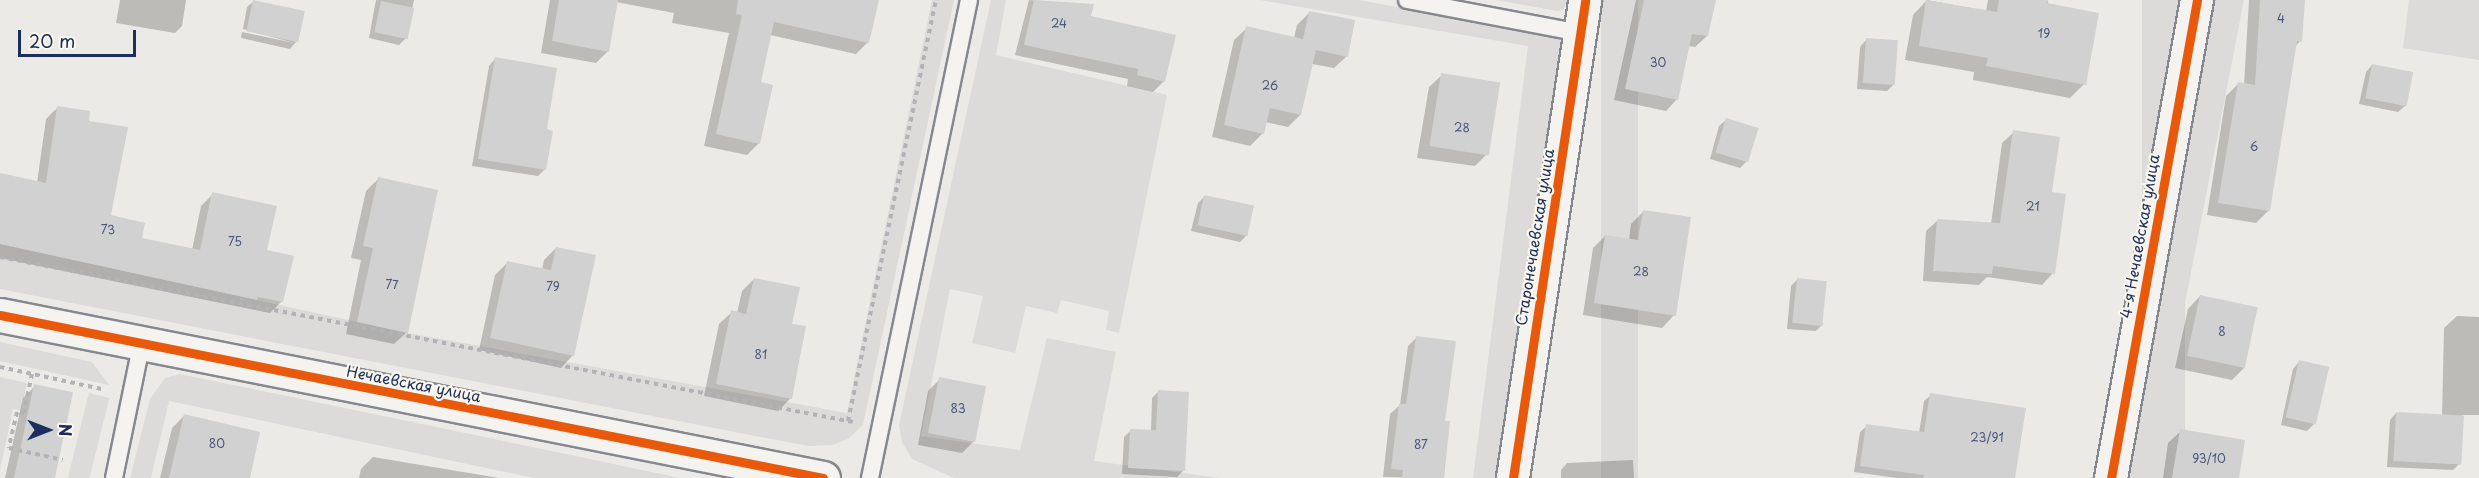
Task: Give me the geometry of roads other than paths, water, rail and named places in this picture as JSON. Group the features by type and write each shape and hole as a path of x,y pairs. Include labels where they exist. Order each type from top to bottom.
{"street":[{"name":"Старонечаевская улица","path":"1513,478 1585,0"},
{"name":"4-я Нечаевская улица","path":"2111,478 2197,0"},
{"name":"Нечаевская улица","path":"0,315 141,346 823,478"}],"lane":[{"path":"870,478 969,0"},
{"path":"1407,0 1466,6 1580,33"},
{"path":"114,478 141,346"}]}
